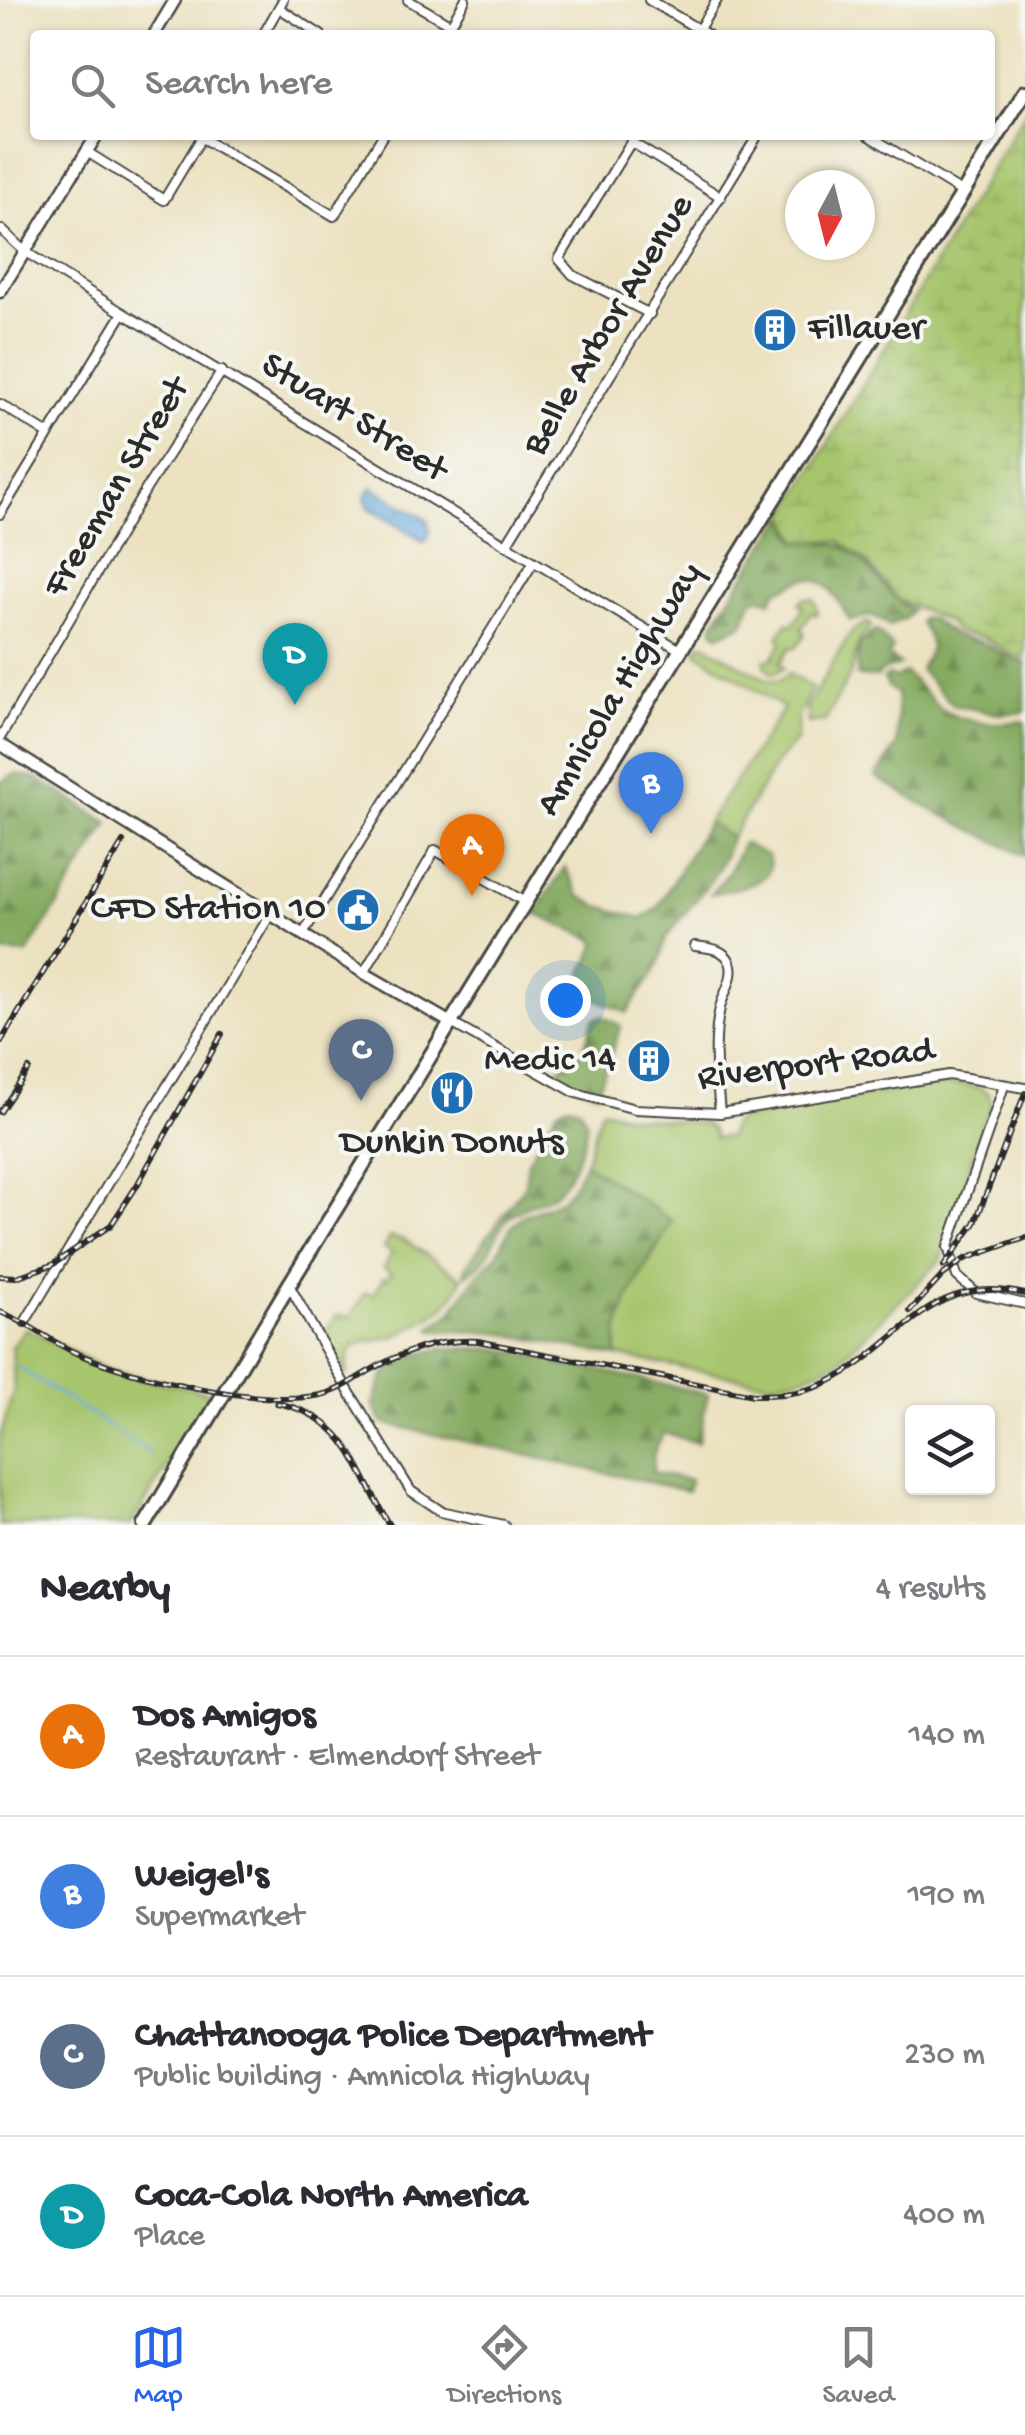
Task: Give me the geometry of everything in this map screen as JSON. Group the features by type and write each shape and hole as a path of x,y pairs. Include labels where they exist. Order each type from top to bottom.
{"main road":[{"name":"Amnicola Highway","path":"146,1525 289,1285 1025,92"}],"street":[{"path":"157,30 175,0"},
{"path":"408,0 451,26"},
{"path":"448,30 465,0"},
{"path":"650,0 700,30"},
{"path":"704,30 717,0"},
{"path":"266,30 281,4 314,30"},
{"path":"0,292 93,140"},
{"path":"87,152 164,200 200,140"},
{"path":"207,140 334,216 381,140"},
{"name":"Belle Arbor Avenue","path":"506,545 755,140"},
{"path":"883,140 963,193"},
{"path":"650,314 573,276 559,259 630,142 721,197"},
{"name":"Stuart Street","path":"2,230 24,251 123,313 680,650"},
{"path":"0,514 123,313"},
{"name":"Freeman Street","path":"0,741 148,486 222,371"},
{"path":"0,404 48,434"},
{"path":"302,934 533,563"},
{"path":"0,741 270,915 453,1024"},
{"path":"364,973 435,850 527,903"},
{"path":"25,1322 270,915"},
{"path":"695,946 719,950 729,959 732,972 720,1006 714,1043 720,1113"},
{"name":"Riverport Road","path":"453,1024 576,1093 635,1109 720,1113 949,1075 1025,1088"},
{"path":"1004,1086 948,1247 957,1276 976,1294 1025,1304"},
{"path":"289,1285 411,1491 442,1511 504,1525"}],"green space":[{"path":"1025,112 1025,658 1013,656 985,638 957,632 947,621 898,600 867,562 840,541 799,541 786,514"},
{"path":"784,516 797,542 833,544 849,550 912,610 889,626 872,615 850,621 825,585 801,580 777,590 771,601 760,597 752,601 743,624 719,635 713,630 714,622"},
{"path":"804,598 814,599 818,612 811,612 801,629 805,634 780,663 784,668 773,674 765,666 765,659 772,659 782,642 778,637 787,623 793,625"},
{"path":"922,618 931,619 955,636 984,643 1025,662 1025,712 1000,714 953,705 920,670 931,647 920,623"},
{"path":"867,622 871,626 859,641 851,673 825,721 808,723 806,708 851,632"},
{"path":"877,631 893,648 888,655 900,665 881,671 877,677 857,676 859,645"},
{"path":"704,644 767,680 779,681 789,674 812,688 798,717 797,740 777,762 731,838 708,822 784,708 696,652"},
{"path":"905,673 939,707 958,717 992,723 1025,721 1025,856 876,777 897,745 897,694 884,678"},
{"path":"16,774 38,779 109,823 27,954 0,952 0,782"},
{"path":"708,822 731,838 725,854 711,880 667,937 653,973 627,1013 575,989 596,946 594,939 535,914 565,867 580,896 599,906 642,918 657,909"},
{"path":"743,843 768,856 767,874 751,884 711,894 729,872"},
{"path":"602,1016 621,1026 597,1093 559,1076 561,1065 575,1060 594,1019"},
{"path":"919,1085 981,1088 992,1104 941,1260 839,1361 805,1376 770,1383 617,1356 617,1338 627,1302 672,1221 585,1163 601,1109 636,1117 704,1123 715,1138 729,1137 738,1120"},
{"path":"566,1105 579,1107 586,1128 566,1180 555,1193 513,1214 483,1261 464,1276 466,1266 525,1185 528,1161 557,1110"},
{"path":"585,1163 672,1221 627,1302 617,1338 617,1356 501,1333 433,1330 496,1256 511,1227 522,1216 561,1200"},
{"path":"390,1237 404,1240 462,1278 449,1302 430,1317 395,1336 353,1348 347,1376 326,1339 326,1329 338,1315 350,1317 366,1292 373,1295 383,1278 387,1279 391,1273 384,1268 392,1253 384,1248"},
{"path":"26,1328 108,1370 212,1393 131,1525 0,1525 0,1437 14,1389 12,1346"},
{"path":"442,1348 501,1349 708,1394 698,1443 664,1433 654,1452 653,1473 690,1480 687,1491 382,1423 373,1404 384,1375 400,1359"}],"water":[{"path":"372,487 427,520 427,540 424,542 369,508 365,497"}],"waterway":[{"path":"18,1367 150,1453"}],"railway":[{"path":"0,1043 123,842"},
{"path":"0,1276 16,1277 52,1265 111,1225 222,1034"},
{"path":"0,1112 29,1069"},
{"path":"944,1266 975,1223 1025,1093"},
{"path":"910,1311 943,1275 965,1259 1025,1238"},
{"path":"0,1312 98,1362 231,1394 295,1398 321,1395 408,1352 435,1344 478,1341 763,1395 801,1391 828,1382 940,1302 964,1293 992,1290 1025,1294"},
{"path":"277,1403 302,1410 336,1434 390,1525"}],"place":[{"name":"Fillauer","path":"775,330"},
{"name":"Coca-Cola North America","path":"295,705"},
{"name":"Weigel's","path":"651,834"},
{"name":"Dos Amigos","path":"472,896"},
{"name":"CFD Station 10","path":"358,910"},
{"name":"Medic 14","path":"649,1061"},
{"name":"Dunkin Donuts","path":"452,1093"},
{"name":"Chattanooga Police Department","path":"361,1101"}]}
